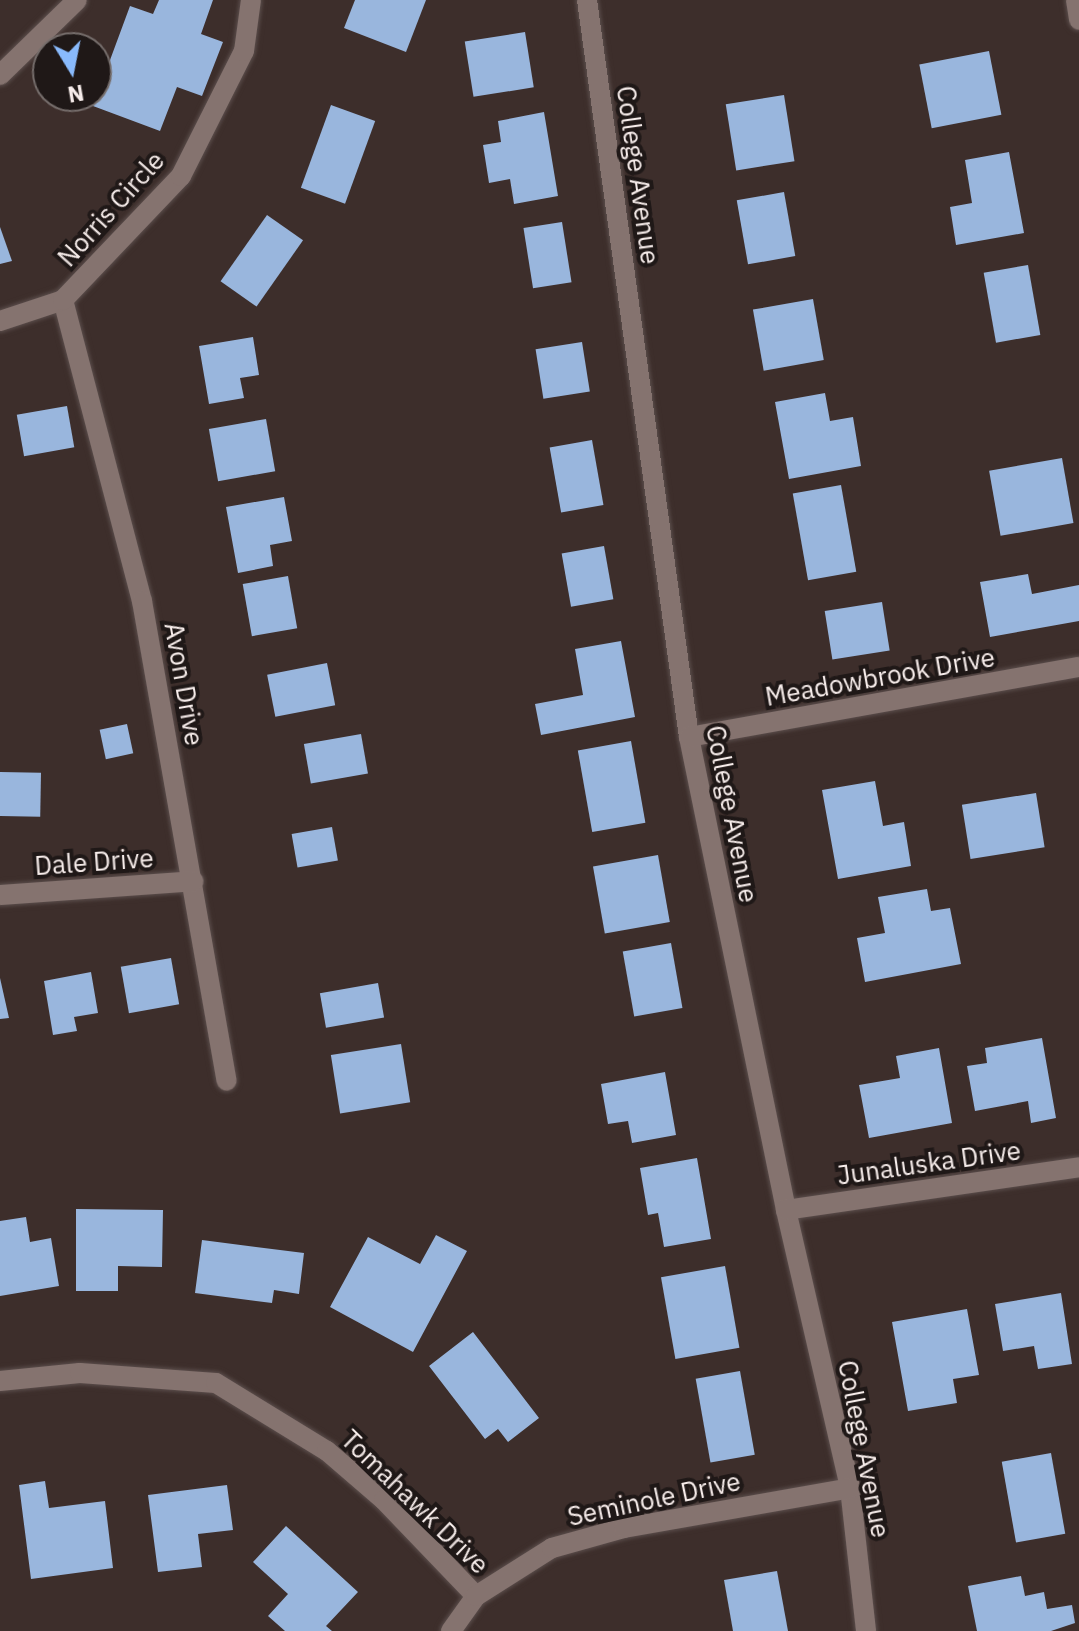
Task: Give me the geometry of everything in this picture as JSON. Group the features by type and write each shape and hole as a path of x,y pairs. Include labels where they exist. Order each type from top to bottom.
{"street":[{"path":"0,75 77,0"},
{"name":"Norris Circle","path":"0,321 63,300 181,176 244,51 251,0"},
{"name":"College Avenue","path":"587,0 689,737 786,1210 850,1488 866,1631"},
{"path":"1076,0 1079,20"},
{"name":"Avon Drive","path":"63,300 142,601 227,1081"},
{"name":"Meadowbrook Drive","path":"689,737 1079,667"},
{"name":"Dale Drive","path":"0,895 193,881"},
{"name":"Junaluska Drive","path":"786,1210 1079,1167"},
{"name":"Tomahawk Drive","path":"0,1381 80,1373 216,1383 327,1451 384,1500 476,1596"},
{"name":"Seminole Drive","path":"451,1631 476,1596 552,1548 624,1528 850,1488"}],"building":[{"path":"159,0 213,0 201,34 223,42 202,96 177,87 160,131 109,112 112,112 112,55 130,6 153,14"},
{"path":"355,0 426,0 406,52 344,28"},
{"path":"525,32 534,87 474,97 465,42"},
{"path":"989,51 1001,115 932,128 919,65"},
{"path":"784,95 794,161 736,170 726,104"},
{"path":"331,105 375,121 345,204 301,188"},
{"path":"544,112 558,196 514,204 510,179 489,183 483,145 501,142 498,121"},
{"path":"1009,152 1024,233 956,245 950,207 972,203 965,160"},
{"path":"784,192 795,256 748,264 737,200"},
{"path":"267,215 303,240 257,307 221,281"},
{"path":"562,222 572,282 533,288 523,228"},
{"path":"0,227 12,261 0,264"},
{"path":"1028,265 1040,335 996,343 984,273"},
{"path":"813,299 824,360 764,371 753,310"},
{"path":"253,337 259,375 240,378 244,398 209,404 199,346"},
{"path":"582,342 590,391 543,399 536,349"},
{"path":"825,393 830,421 853,417 861,466 789,479 775,402"},
{"path":"67,406 74,447 24,456 17,415"},
{"path":"266,419 275,471 218,481 209,429"},
{"path":"592,440 603,505 561,512 550,447"},
{"path":"1062,458 1073,523 1001,536 989,471"},
{"path":"841,485 856,572 808,580 793,494"},
{"path":"284,497 292,541 270,545 273,566 238,573 226,507"},
{"path":"604,546 613,599 571,607 562,553"},
{"path":"1028,574 1032,594 1079,585 1079,621 990,637 980,582"},
{"path":"288,576 297,628 252,636 243,584"},
{"path":"882,602 890,650 832,659 825,611"},
{"path":"621,641 635,717 541,735 535,704 583,695 575,649"},
{"path":"327,663 335,705 275,717 267,675"},
{"path":"127,724 133,753 106,759 100,730"},
{"path":"361,734 368,773 311,783 304,744"},
{"path":"631,741 645,823 592,832 578,750"},
{"path":"0,772 41,773 40,817 0,816"},
{"path":"875,781 883,826 904,822 911,866 838,879 822,790"},
{"path":"1036,793 1045,847 971,859 962,805"},
{"path":"332,827 338,860 298,868 292,834"},
{"path":"658,855 670,922 605,933 593,866"},
{"path":"927,889 931,911 950,908 961,964 865,982 857,938 885,933 878,897"},
{"path":"671,943 682,1008 634,1017 623,952"},
{"path":"171,958 179,1004 129,1013 121,967"},
{"path":"91,972 98,1013 74,1017 77,1031 53,1035 44,981"},
{"path":"0,978 9,1018 0,1019"},
{"path":"378,983 384,1017 326,1028 320,993"},
{"path":"1042,1038 1056,1118 1031,1123 1028,1101 975,1111 967,1066 987,1063 985,1048"},
{"path":"401,1044 410,1102 340,1113 331,1055"},
{"path":"939,1048 952,1123 869,1138 859,1085 900,1078 896,1056"},
{"path":"665,1072 676,1135 632,1143 628,1121 608,1124 601,1084"},
{"path":"697,1158 711,1239 664,1247 658,1213 648,1215 640,1168"},
{"path":"76,1209 163,1210 162,1267 118,1266 118,1291 76,1291"},
{"path":"26,1217 30,1242 51,1238 59,1286 0,1296 0,1221"},
{"path":"436,1235 467,1251 413,1352 330,1307 368,1237 420,1264"},
{"path":"202,1240 304,1253 299,1294 274,1290 272,1303 195,1293"},
{"path":"725,1266 739,1348 675,1359 661,1277"},
{"path":"1061,1293 1072,1364 1038,1369 1034,1346 1003,1351 995,1304"},
{"path":"967,1309 979,1375 953,1379 957,1403 908,1411 892,1322"},
{"path":"473,1332 539,1418 508,1442 498,1429 485,1439 429,1366"},
{"path":"740,1371 755,1455 710,1463 696,1379"},
{"path":"1051,1453 1065,1534 1016,1542 1002,1462"},
{"path":"45,1481 49,1508 105,1501 113,1568 31,1579 19,1485"},
{"path":"227,1485 233,1530 198,1534 202,1567 158,1572 148,1495"},
{"path":"286,1526 358,1592 326,1626 332,1631 285,1631 268,1616 288,1594 253,1562"},
{"path":"777,1571 788,1631 733,1631 724,1580"},
{"path":"1021,1576 1025,1596 1044,1592 1047,1609 1072,1605 1075,1623 1051,1631 977,1631 968,1586"}]}
